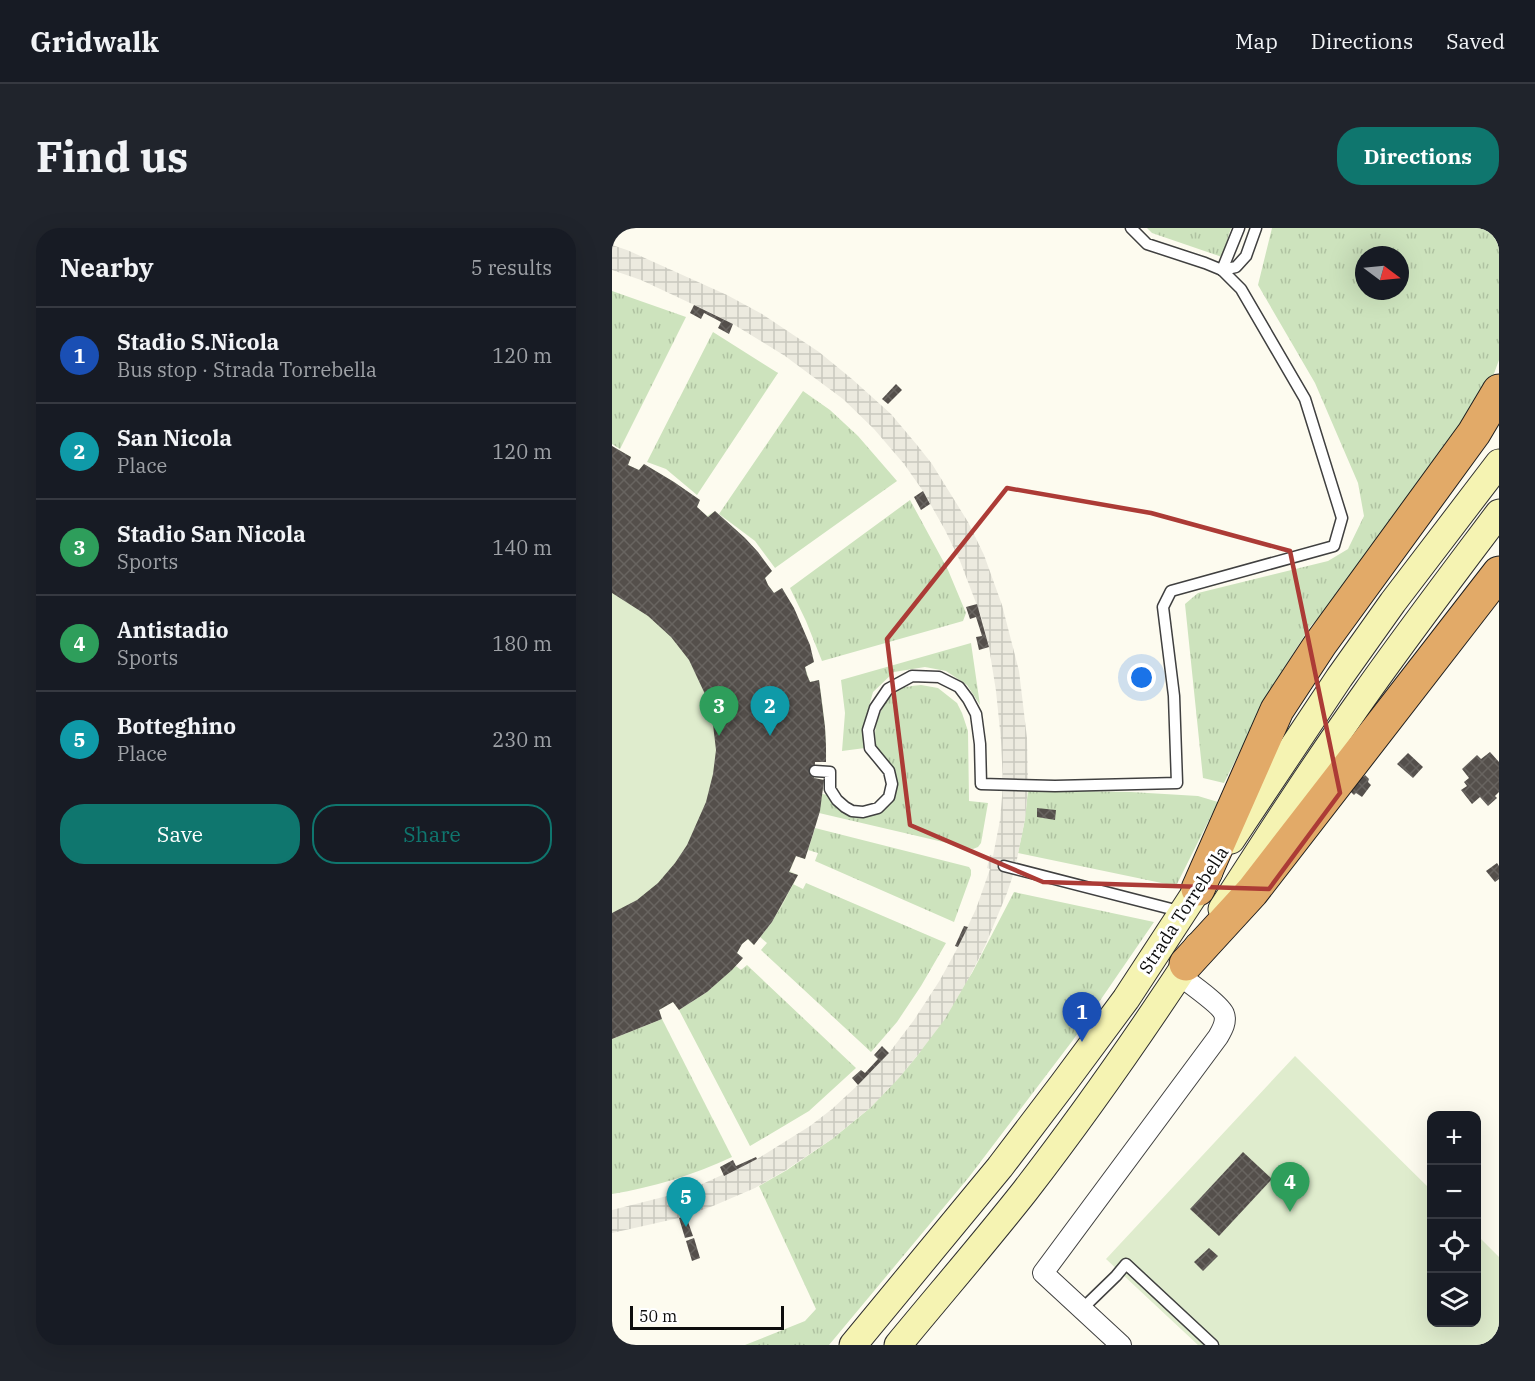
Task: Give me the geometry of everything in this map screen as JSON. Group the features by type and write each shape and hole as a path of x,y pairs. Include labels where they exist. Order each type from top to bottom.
{"highway":[{"path":"1191,900 1277,710 1321,643 1473,433 1499,391"},
{"path":"1182,970 1252,892 1499,573"}],"main road":[{"name":"Strada Torrebella","path":"853,1345 1000,1167 1126,999 1345,669 1499,463"},
{"name":"Strada Torrebella","path":"898,1345 1031,1183 1113,1072 1359,703 1499,513"}],"street":[{"path":"1121,1345 1043,1273 1218,1037 1225,1024 1224,1013 1182,970"}],"lane":[{"path":"815,771 830,772 830,789 845,807 852,811 863,812 878,808 889,797 892,784 889,771 870,748 868,730 875,708 888,689 912,676 939,677 959,687 968,699 976,714 980,744 981,784 1055,786 1177,783 1174,696 1162,607 1171,591 1334,546 1342,518 1305,399 1241,289 1222,270 1147,244 1131,228"},
{"path":"1222,270 1239,228"},
{"path":"1222,270 1236,267 1246,256 1256,228"},
{"path":"1004,866 1191,900"},
{"path":"1082,1309 1126,1264 1213,1345"}],"highlighted area":[{"path":"1007,488 1151,513 1290,551 1340,793 1269,889 1043,882 910,825 887,639"}],"green space":[{"path":"1147,228 1231,228 1222,257 1152,233"},
{"path":"1272,228 1489,228 1499,246 1499,360 1492,379 1377,552 1310,627 1273,685 1224,783 1203,778 1185,604 1198,593 1328,561 1348,549 1364,516 1358,483 1315,383 1258,285"},
{"path":"612,291 686,317 620,449 612,444"},
{"path":"713,332 778,373 697,495 666,469 647,462"},
{"path":"803,391 830,410 858,436 897,481 775,568 755,541 719,514"},
{"path":"612,446 631,457 628,465 639,470 644,464 700,500 697,507 707,516 715,511 745,538 772,571 765,578 768,585 774,593 782,588 801,624 814,662 805,667 810,682 819,680 826,762 815,762 814,778 824,780 805,859 796,856 790,871 798,875 781,908 754,945 748,939 742,944 737,953 743,958 736,966 679,1010 673,1002 659,1010 662,1019 612,1039"},
{"path":"910,500 948,570 966,613 963,621 822,661 790,588"},
{"path":"971,643 980,705 967,685 946,671 925,667 894,672 873,692 865,721 865,748 842,751 845,713 841,680"},
{"path":"921,685 938,688 957,703 968,731 969,801 988,803 981,843 973,849 819,813 822,794 829,795 836,807 843,812 865,817 872,815 894,793 893,770 888,760 879,752 875,740 877,723 884,706 895,692 904,687"},
{"path":"1028,790 1198,796 1218,802 1176,886 1018,853"},
{"path":"815,828 969,867 971,875 954,922 815,861 818,853 808,850"},
{"path":"806,883 946,943 897,1022 871,1052 761,950 767,943 760,937 772,922 793,884 803,889"},
{"path":"1014,892 1154,922 1073,1040 969,1177 829,1345 745,1345 805,1321 816,1309 759,1186 832,1139 870,1108 902,1074 917,1056 972,973"},
{"path":"747,965 856,1068 809,1111 750,1146 679,1010 707,992 736,966 741,970"},
{"path":"662,1019 732,1157 673,1180 612,1194 612,1039"},
{"path":"1295,1056 1427,1186 1427,1327 1481,1327 1481,1239 1499,1257 1499,1345 1198,1345 1106,1259"}],"shaded area":[{"path":"612,245 727,295 762,314 819,352 891,414 932,464 968,522 984,555 1002,605 1019,671 1027,738 1028,786 1025,819 1015,869 985,946 945,1019 898,1079 870,1108 832,1139 755,1188 679,1218 612,1233 612,1210 687,1191 757,1159 810,1126 832,1109 889,1053 940,980 976,909 990,869 987,868 990,855 993,856 1000,820 1003,785 996,691 981,616 960,561 945,530 923,491 904,464 874,429 843,399 785,356 733,324 705,310 641,280 612,270"}],"building":[{"path":"694,305 733,324 729,334 718,328 721,322 704,313 701,319 690,313"},
{"path":"896,384 902,390 888,404 882,399"},
{"path":"612,446 631,457 628,465 639,470 644,464 700,500 697,507 708,517 715,511 745,538 772,571 765,578 768,585 774,593 782,588 794,608 810,645 814,662 805,667 810,682 819,680 825,727 826,762 815,762 814,778 824,780 820,811 805,859 796,856 789,872 798,875 772,922 754,945 748,939 742,944 737,953 743,958 707,992 679,1010 673,1002 659,1010 662,1019 612,1039 612,913 637,900 658,883 687,845 706,802 716,750 712,716 689,660 671,637 648,616 612,593"},
{"path":"923,491 930,504 921,510 914,497"},
{"path":"977,604 989,647 979,650 976,637 982,636 976,617 970,619 966,607"},
{"path":"1490,752 1499,762 1499,792 1495,796 1497,798 1488,806 1480,797 1472,804 1461,790 1467,786 1464,782 1469,778 1462,769 1477,755 1481,759"},
{"path":"1408,753 1423,767 1413,778 1397,764"},
{"path":"1360,775 1363,777 1365,775 1371,785 1362,797 1356,793 1354,795 1349,790"},
{"path":"1037,808 1056,810 1055,820 1037,817"},
{"path":"1497,863 1499,879 1495,882 1486,871"},
{"path":"964,926 968,927 958,947 955,946"},
{"path":"882,1046 889,1053 858,1085 852,1078 861,1070 865,1073 878,1059 874,1055"},
{"path":"1243,1152 1272,1179 1219,1236 1190,1209"},
{"path":"756,1157 757,1159 724,1176 720,1167 733,1160 736,1166"},
{"path":"686,1216 693,1236 685,1238 679,1218"},
{"path":"694,1238 700,1258 692,1261 686,1241"},
{"path":"1209,1248 1218,1256 1203,1271 1194,1262"}],"place":[{"name":"Stadio San Nicola","path":"719,736"},
{"name":"San Nicola","path":"770,736"},
{"name":"Stadio S.Nicola","path":"1082,1042"},
{"name":"Antistadio","path":"1290,1212"},
{"name":"Botteghino","path":"686,1227"}]}
